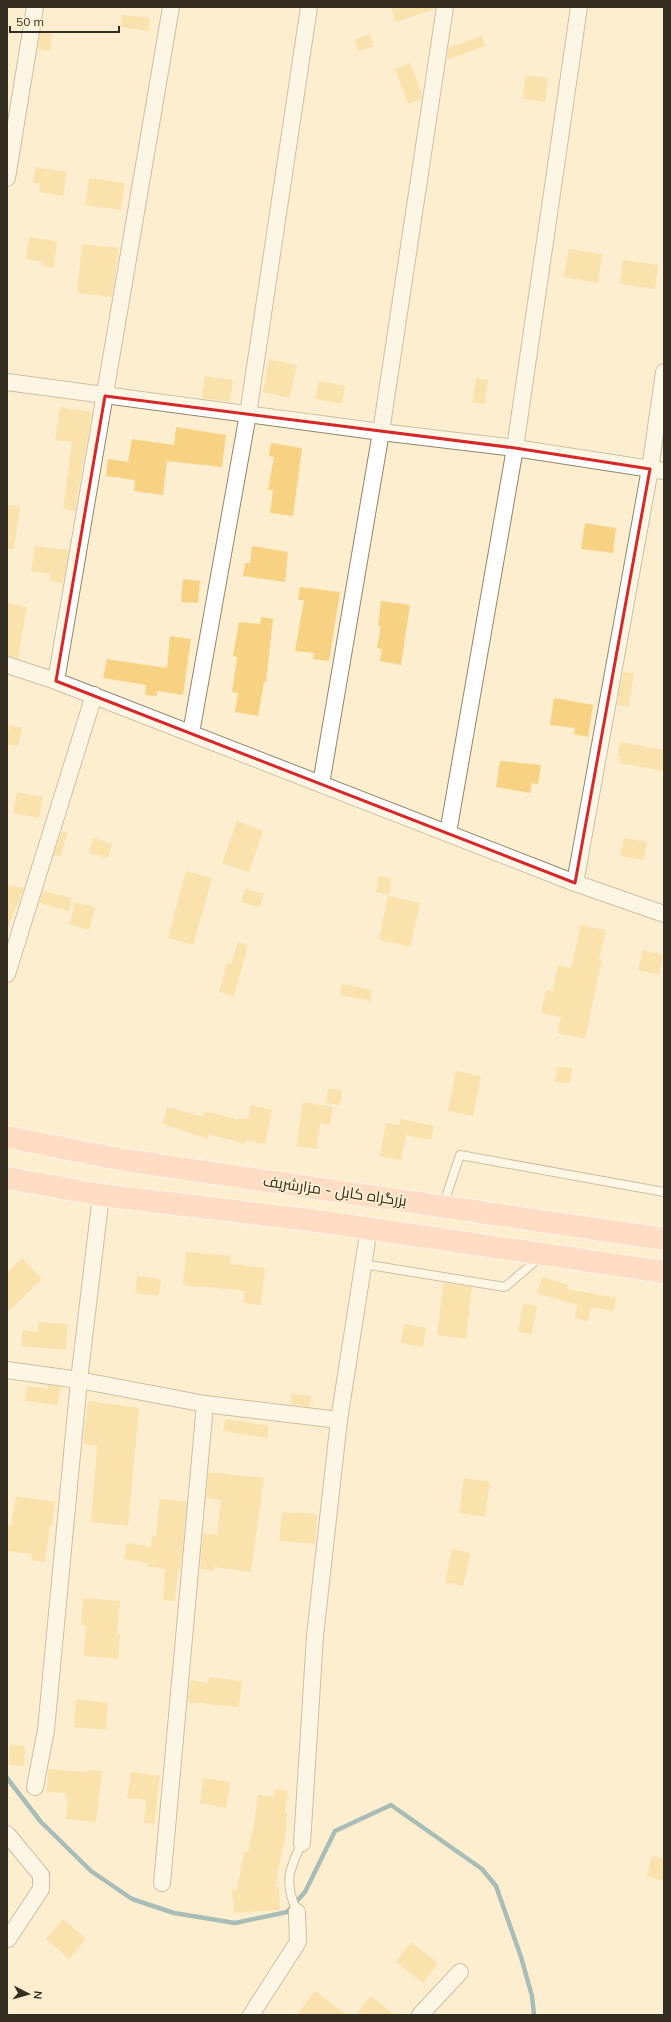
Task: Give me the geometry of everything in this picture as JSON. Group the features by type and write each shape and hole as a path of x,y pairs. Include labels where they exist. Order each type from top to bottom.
{"highway":[{"name":"بزرگراه کابل - مزارشریف","path":"7,1137 124,1160 664,1239"},
{"path":"7,1178 100,1195 369,1228 664,1272"}],"street":[{"path":"7,178 36,7"},
{"path":"56,681 171,7"},
{"path":"191,733 248,414 309,7"},
{"path":"322,784 380,432 445,7"},
{"path":"448,833 515,448 579,7"},
{"path":"575,883 657,470 664,372"},
{"path":"7,382 380,432 515,448 657,470"},
{"path":"7,664 94,695 575,883 664,914"},
{"path":"7,974 94,695"},
{"path":"35,1787 46,1730 79,1380 100,1195"},
{"path":"302,1843 315,1636 338,1420 369,1228"},
{"path":"7,1370 79,1380 205,1404 338,1420"},
{"path":"162,1883 205,1404"},
{"path":"7,1834 41,1875 41,1889 8,1939"},
{"path":"251,2015 298,1942 297,1912"},
{"path":"420,2015 460,1972"}],"lane":[{"path":"443,1206 460,1155 664,1192"},
{"path":"363,1264 505,1287 544,1254"},
{"path":"297,1912 289,1894 290,1867 302,1843"}],"highlighted area":[{"path":"105,396 515,448 650,469 575,883 56,681"}],"building":[{"path":"391,7 435,7 435,9 396,22"},
{"path":"122,15 150,18 149,31 120,27"},
{"path":"40,33 52,34 50,51 38,49"},
{"path":"370,34 374,46 358,51 354,40"},
{"path":"482,36 485,46 447,60 448,48"},
{"path":"410,63 422,94 422,98 408,104 395,69"},
{"path":"525,75 548,78 545,102 523,99"},
{"path":"35,167 67,172 63,196 39,192 40,184 33,183"},
{"path":"89,178 125,183 121,210 85,205"},
{"path":"29,237 57,241 54,268 43,266 44,262 26,259"},
{"path":"82,244 119,248 112,297 77,293"},
{"path":"569,249 602,254 598,283 564,277"},
{"path":"623,260 658,265 655,289 620,284"},
{"path":"269,359 297,365 290,398 263,392"},
{"path":"205,376 233,380 230,402 202,398"},
{"path":"476,378 488,380 485,404 472,402"},
{"path":"319,381 345,386 342,404 315,399"},
{"path":"60,407 92,412 75,511 63,509 72,442 55,440"},
{"path":"176,427 226,435 222,467 167,461 163,495 134,491 135,480 106,476 108,459 128,462 132,439 174,445"},
{"path":"271,443 302,448 293,516 270,513 273,490 268,490 274,457 269,456"},
{"path":"7,505 20,506 14,549 7,549"},
{"path":"585,523 616,528 613,553 581,549"},
{"path":"35,546 69,550 63,583 50,581 51,574 31,571"},
{"path":"252,546 288,552 285,582 243,576 245,563 250,563"},
{"path":"183,579 200,581 198,603 181,602"},
{"path":"300,587 340,592 329,661 313,659 314,653 295,651 304,600 298,600"},
{"path":"381,601 410,605 401,665 380,661 382,649 377,648 381,626 378,626"},
{"path":"7,603 27,607 18,659 7,656"},
{"path":"261,617 273,619 266,682 264,682 258,716 235,712 238,693 232,692 237,657 233,656 239,622 260,624"},
{"path":"170,636 191,639 183,695 157,691 157,696 145,695 146,685 103,678 107,659 167,668"},
{"path":"623,672 634,673 629,707 617,705"},
{"path":"554,698 593,705 588,737 574,734 575,728 550,725"},
{"path":"9,725 22,728 18,746 7,744"},
{"path":"620,742 664,750 664,771 619,763 620,756 618,756"},
{"path":"500,761 541,765 538,784 532,783 530,793 496,787"},
{"path":"17,792 43,797 39,818 13,813"},
{"path":"237,821 263,831 249,872 222,863"},
{"path":"62,831 68,833 60,857 54,855"},
{"path":"93,838 112,844 108,858 89,853"},
{"path":"624,838 647,842 644,860 620,856"},
{"path":"186,871 212,878 193,945 168,938"},
{"path":"379,876 392,879 389,895 376,892"},
{"path":"7,885 24,888 8,927 7,927"},
{"path":"245,889 264,894 260,907 241,902"},
{"path":"43,891 72,898 69,911 39,903"},
{"path":"388,896 420,903 410,947 379,940"},
{"path":"75,902 95,907 89,930 69,924"},
{"path":"581,925 606,930 599,959 602,959 585,1039 557,1033 561,1017 541,1013 546,990 553,991 558,965 571,968"},
{"path":"238,942 248,945 234,997 219,992 227,963 231,964"},
{"path":"643,950 663,955 659,975 638,970"},
{"path":"342,984 372,990 370,1001 340,995"},
{"path":"557,1067 572,1068 570,1083 555,1082"},
{"path":"456,1071 481,1076 473,1116 448,1111"},
{"path":"328,1089 342,1090 340,1105 326,1103"},
{"path":"303,1102 333,1107 330,1125 320,1123 317,1149 296,1146"},
{"path":"251,1105 272,1110 265,1144 246,1140 245,1144 209,1134 208,1139 163,1124 167,1107 203,1117 205,1111 239,1120 239,1118 248,1119"},
{"path":"400,1119 434,1126 431,1140 406,1135 401,1161 380,1156 386,1123 400,1125"},
{"path":"186,1252 231,1256 230,1264 265,1268 261,1305 244,1303 245,1291 183,1285"},
{"path":"22,1258 42,1279 7,1313 7,1273"},
{"path":"137,1276 161,1279 159,1296 135,1293"},
{"path":"542,1277 568,1285 567,1289 616,1298 614,1311 591,1307 588,1321 575,1319 577,1305 537,1293"},
{"path":"443,1283 472,1287 466,1339 437,1335"},
{"path":"523,1304 537,1306 532,1334 518,1332"},
{"path":"39,1322 68,1324 66,1350 21,1346 23,1330 38,1332"},
{"path":"404,1324 426,1328 423,1347 401,1343"},
{"path":"48,1385 61,1387 57,1405 25,1401 27,1386 47,1389"},
{"path":"292,1394 311,1396 310,1407 291,1404"},
{"path":"88,1401 139,1408 128,1526 91,1522 97,1446 83,1444"},
{"path":"225,1419 269,1426 267,1438 223,1431"},
{"path":"208,1472 264,1478 251,1572 214,1567 214,1571 200,1569 203,1533 217,1535 221,1500 206,1498"},
{"path":"464,1478 490,1482 485,1517 459,1513"},
{"path":"16,1496 55,1502 45,1562 31,1560 32,1554 7,1551 7,1525 11,1526"},
{"path":"160,1499 187,1502 181,1567 178,1571 175,1601 163,1600 165,1569 147,1566 148,1563 124,1559 127,1543 150,1547 152,1536 156,1537"},
{"path":"282,1512 317,1514 315,1544 279,1541"},
{"path":"452,1549 471,1553 463,1586 445,1582"},
{"path":"83,1598 120,1601 117,1634 120,1634 118,1659 84,1656 86,1626 81,1625"},
{"path":"209,1677 242,1681 239,1707 188,1702 190,1680 208,1683"},
{"path":"76,1699 108,1703 106,1730 74,1727"},
{"path":"10,1745 25,1746 24,1766 9,1765"},
{"path":"48,1769 87,1772 88,1770 102,1771 96,1822 66,1819 68,1798 65,1798 66,1793 47,1792"},
{"path":"131,1772 160,1776 154,1824 144,1823 146,1800 127,1798"},
{"path":"203,1778 230,1782 226,1808 200,1803"},
{"path":"275,1789 288,1791 285,1813 287,1813 285,1838 275,1887 279,1886 280,1910 234,1913 232,1890 237,1890 244,1851 248,1852 253,1832 258,1795 274,1797"},
{"path":"652,1856 664,1859 664,1881 647,1876"},
{"path":"63,1919 86,1939 69,1959 46,1939"},
{"path":"411,1942 438,1963 423,1983 396,1962"},
{"path":"315,1991 347,2015 297,2015"},
{"path":"371,1996 395,2015 356,2015"}],"waterway":[{"path":"7,1778 41,1822 91,1871 132,1899 174,1913 235,1923 287,1912 305,1892 335,1831 391,1805 482,1869 496,1886 521,1957 532,1996 534,2015"}]}
